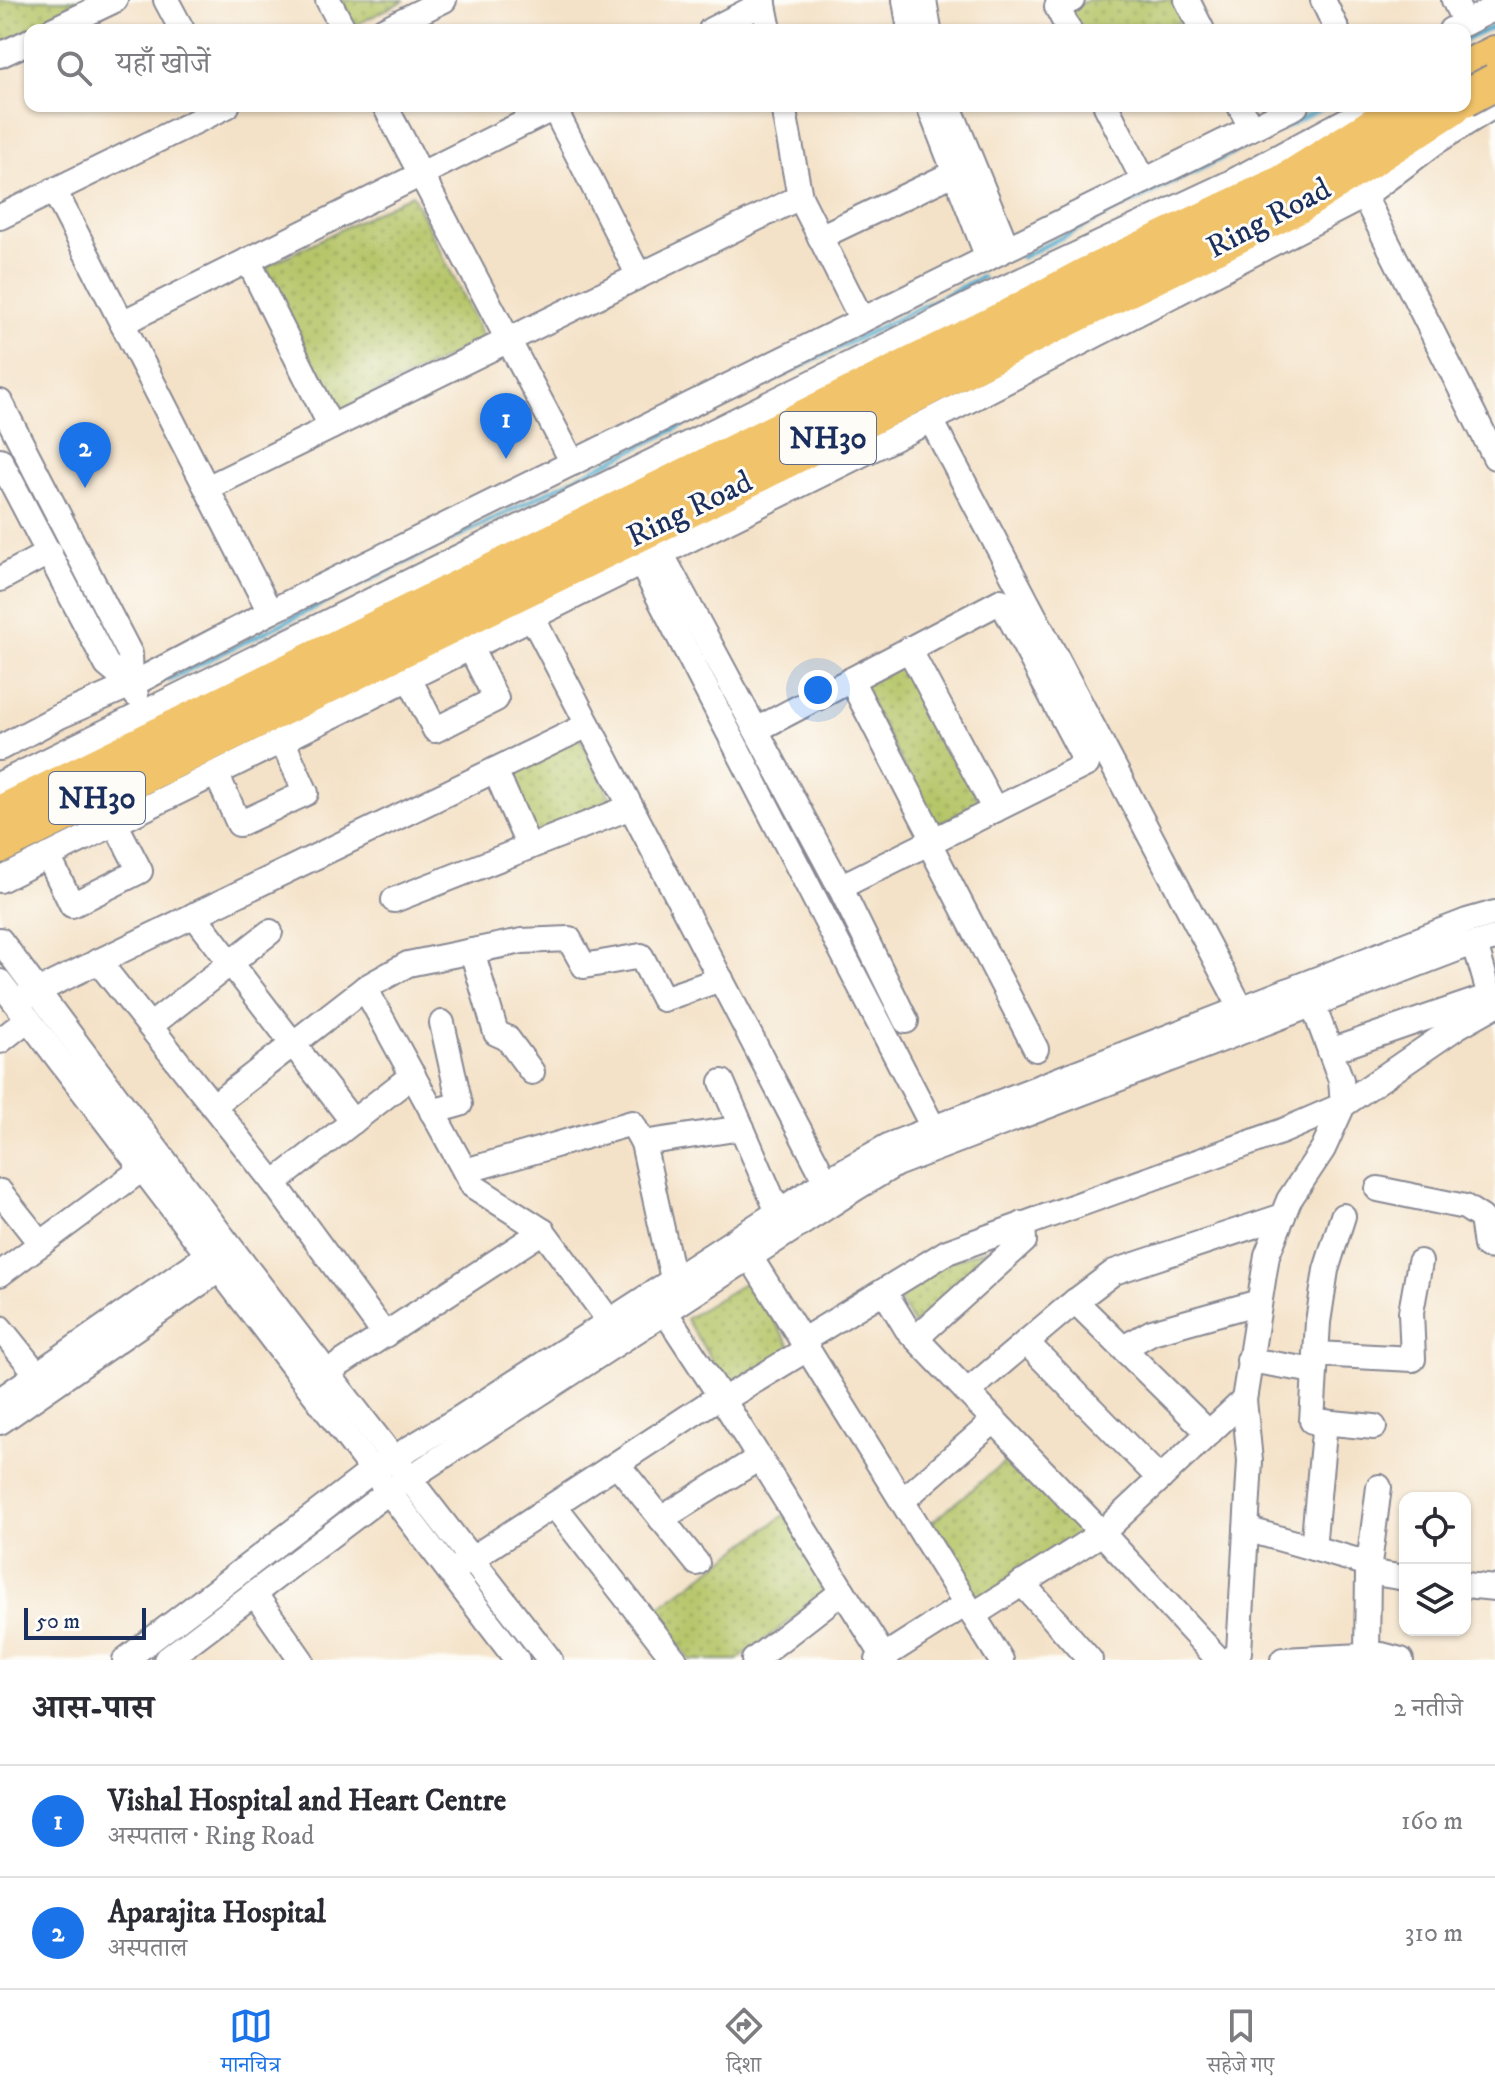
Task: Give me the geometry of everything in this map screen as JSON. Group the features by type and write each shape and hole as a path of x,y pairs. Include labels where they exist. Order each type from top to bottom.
{"highway":[{"path":"1471,66 1495,54"},
{"name":"Ring Road","path":"1473,106 1495,82"},
{"name":"Ring Road","path":"0,814 196,750 1085,276 1283,183 1395,112"},
{"name":"Ring Road","path":"0,845 699,504 980,361 1299,205 1462,112"}],"street":[{"path":"65,24 115,0"},
{"path":"166,0 179,24"},
{"path":"328,0 341,24"},
{"path":"395,24 444,0"},
{"path":"905,0 909,24"},
{"path":"924,0 928,24"},
{"path":"1066,24 1057,7 1072,0"},
{"path":"1187,0 1196,24"},
{"path":"1454,0 1458,24"},
{"path":"722,24 764,2 768,24"},
{"path":"1328,2 1335,24"},
{"path":"1462,24 1495,8"},
{"path":"1471,52 1495,39"},
{"path":"0,55 24,44"},
{"path":"0,217 214,112"},
{"path":"388,112 573,463"},
{"path":"122,323 546,112"},
{"path":"558,112 639,276"},
{"path":"784,112 800,197 862,320"},
{"path":"931,112 954,173 998,253"},
{"path":"951,112 998,253"},
{"path":"1109,112 1144,181"},
{"path":"1243,112 1251,128"},
{"path":"0,748 1284,112"},
{"path":"0,784 975,302 1228,184 1362,112"},
{"path":"0,880 115,823 196,750 282,740 931,420 1364,196 1437,141 1467,112"},
{"path":"820,237 954,173"},
{"path":"54,190 270,612"},
{"path":"1364,196 1495,456"},
{"path":"207,488 800,197"},
{"path":"248,260 331,427"},
{"path":"0,402 130,654 131,685"},
{"path":"931,420 1246,1018"},
{"path":"0,460 107,665 131,685 144,711"},
{"path":"0,579 50,552"},
{"path":"651,558 756,730 840,887 906,1021"},
{"path":"651,558 939,1137"},
{"path":"756,730 1001,601 1087,764 840,887"},
{"path":"532,617 831,1191"},
{"path":"409,678 435,730 496,699 470,647"},
{"path":"909,649 995,810"},
{"path":"851,680 1036,1049"},
{"path":"0,1041 27,1004 98,961 588,725"},
{"path":"196,750 239,824 306,793 282,740"},
{"path":"495,770 529,847"},
{"path":"394,900 631,807"},
{"path":"48,856 72,905 99,892 140,871 115,823"},
{"path":"664,1295 744,1247 778,1212 896,1164 939,1137 1246,1018 1467,921 1495,913"},
{"path":"194,915 353,1122"},
{"path":"150,1026 270,932"},
{"path":"213,1106 365,988 408,964 522,941 569,939 584,966 641,956 663,999 721,979"},
{"path":"0,940 27,1004 142,1169 213,1263 317,1380 393,1458 550,1660"},
{"path":"1246,1018 1313,1005 1485,941 1493,999"},
{"path":"472,951 496,1033 507,1038 532,1072"},
{"path":"98,961 274,1183 385,1335"},
{"path":"0,982 83,1054 317,1380 372,1471 517,1660"},
{"path":"365,988 473,1186 543,1231 616,1330"},
{"path":"1330,1051 1493,999"},
{"path":"450,1572 947,1252 1283,1131 1343,1105 1493,999"},
{"path":"1230,1660 1239,1652 1250,1461 1244,1400 1267,1255 1289,1200 1323,1149 1343,1105 1341,1080 1313,1005"},
{"path":"432,1112 460,1104 442,1023"},
{"path":"274,1183 413,1075"},
{"path":"722,1082 778,1212"},
{"path":"465,1171 632,1123 643,1143 664,1295 722,1398 882,1659 1022,1583 1102,1533 1244,1400"},
{"path":"643,1143 742,1128"},
{"path":"0,1274 142,1169"},
{"path":"1378,1189 1465,1207 1482,1218 1486,1246 1495,1247"},
{"path":"166,1660 388,1492 664,1295 831,1191"},
{"path":"0,1192 41,1244"},
{"path":"967,1392 1114,1272 1283,1216"},
{"path":"1343,1216 1326,1270 1318,1322 1312,1421 1374,1427"},
{"path":"916,1338 1024,1241 1023,1224"},
{"path":"317,1380 543,1231"},
{"path":"744,1247 1001,1660"},
{"path":"1249,1360 1316,1362 1413,1359 1411,1312 1420,1262"},
{"path":"0,1400 35,1383 213,1263"},
{"path":"884,1291 907,1329 1219,1660"},
{"path":"1075,1301 1209,1433"},
{"path":"1123,1348 1152,1332 1259,1302"},
{"path":"0,1328 35,1383"},
{"path":"125,1660 372,1471 616,1330"},
{"path":"1026,1342 1160,1479"},
{"path":"0,1351 35,1383"},
{"path":"0,1422 35,1383"},
{"path":"902,1501 994,1421"},
{"path":"1313,1548 1325,1422"},
{"path":"661,1519 759,1458"},
{"path":"617,1464 697,1563"},
{"path":"1367,1656 1368,1568 1379,1487"},
{"path":"554,1505 675,1660"},
{"path":"1246,1529 1399,1576"},
{"path":"1022,1583 1090,1660"},
{"path":"1471,1586 1495,1588"},
{"path":"754,1660 843,1591"},
{"path":"254,1593 301,1660"},
{"path":"1283,1660 1382,1655 1401,1660"}],"green space":[{"path":"0,0 86,0 39,24 24,24 24,32 0,44"},
{"path":"342,0 405,0 358,24 353,24"},
{"path":"1088,0 1174,0 1184,20 1175,24 1075,24 1068,10"},
{"path":"412,194 484,339 337,412 265,267"},
{"path":"906,661 980,803 935,826 861,685"},
{"path":"580,737 613,803 534,835 506,773"},
{"path":"1006,1243 913,1324 895,1292 941,1264"},
{"path":"749,1280 794,1352 731,1391 686,1319"},
{"path":"1012,1456 1085,1535 980,1603 932,1522"},
{"path":"786,1514 832,1590 737,1660 690,1660 654,1611"}],"waterway":[{"path":"1471,37 1495,26"},
{"path":"1022,257 1315,112"},
{"path":"168,680 982,277"},
{"path":"0,763 111,708"}],"place":[{"name":"Vishal Hospital and Heart Centre","path":"506,459"},
{"name":"Aparajita Hospital","path":"85,488"}]}
